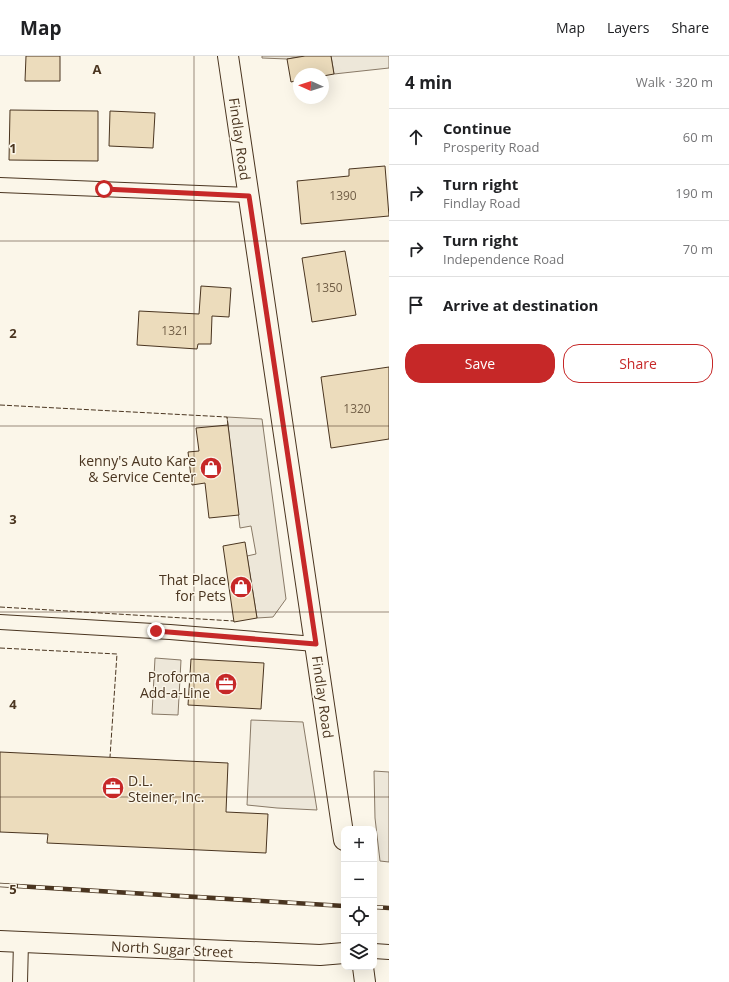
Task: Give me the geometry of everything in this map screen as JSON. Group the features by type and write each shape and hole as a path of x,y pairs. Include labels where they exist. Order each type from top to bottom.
{"main road":[{"name":"Findlay Road","path":"228,56 342,826"},
{"name":"North Sugar Street","path":"0,941 320,955 341,953"},
{"path":"363,970 365,982"}],"street":[{"path":"0,185 249,196"},
{"path":"0,622 170,632 316,644"},
{"path":"20,982 21,942"},
{"path":"377,951 389,952"}],"shaded area":[{"path":"262,56 305,56 287,59 262,58"},
{"path":"331,56 389,56 389,68 334,74"},
{"path":"227,417 262,419 286,599 273,617 257,618 247,556 256,554 251,526 240,528"},
{"path":"155,658 181,660 178,715 152,714"},
{"path":"251,720 303,722 317,810 247,805"},
{"path":"374,771 389,772 389,862 380,861 375,818"}],"building":[{"path":"26,56 60,56 60,81 25,81"},
{"path":"305,56 331,56 334,74 329,75 329,68 293,68 293,82 291,82 287,59"},
{"path":"10,110 98,111 98,161 9,160"},
{"path":"110,111 155,113 153,148 109,146"},
{"path":"385,166 389,216 301,224 297,181 349,176 349,169"},
{"path":"345,251 356,315 312,322 302,258"},
{"path":"201,286 231,288 229,317 212,316 211,344 198,344 197,349 137,345 139,311 199,314"},
{"path":"389,367 389,439 331,448 321,377"},
{"name":"kenny's Auto Kare & Service Center","path":"228,425 239,515 209,518 205,483 192,485 188,452 199,451 196,428"},
{"name":"That Place for Pets","path":"245,542 257,618 234,622 223,546"},
{"name":"Proforma Add-a-Line","path":"191,659 264,663 261,709 188,705"},
{"name":"D.L. Steiner, Inc.","path":"0,752 228,763 226,812 268,814 266,853 47,843 48,834 0,832"}],"railway":[{"path":"0,885 341,906"},
{"path":"377,907 389,908"}],"fence":[{"path":"0,405 227,417 228,425"},
{"path":"0,607 234,621"},
{"path":"0,648 117,654 110,757"}],"place":[{"name":"kenny's Auto Kare & Service Center","path":"211,468"},
{"name":"That Place for Pets","path":"241,587"},
{"name":"Proforma Add-a-Line","path":"226,684"},
{"name":"D.L. Steiner, Inc.","path":"113,788"}],"route":[{"path":"104,189 249,196 316,644 156,631"}]}
